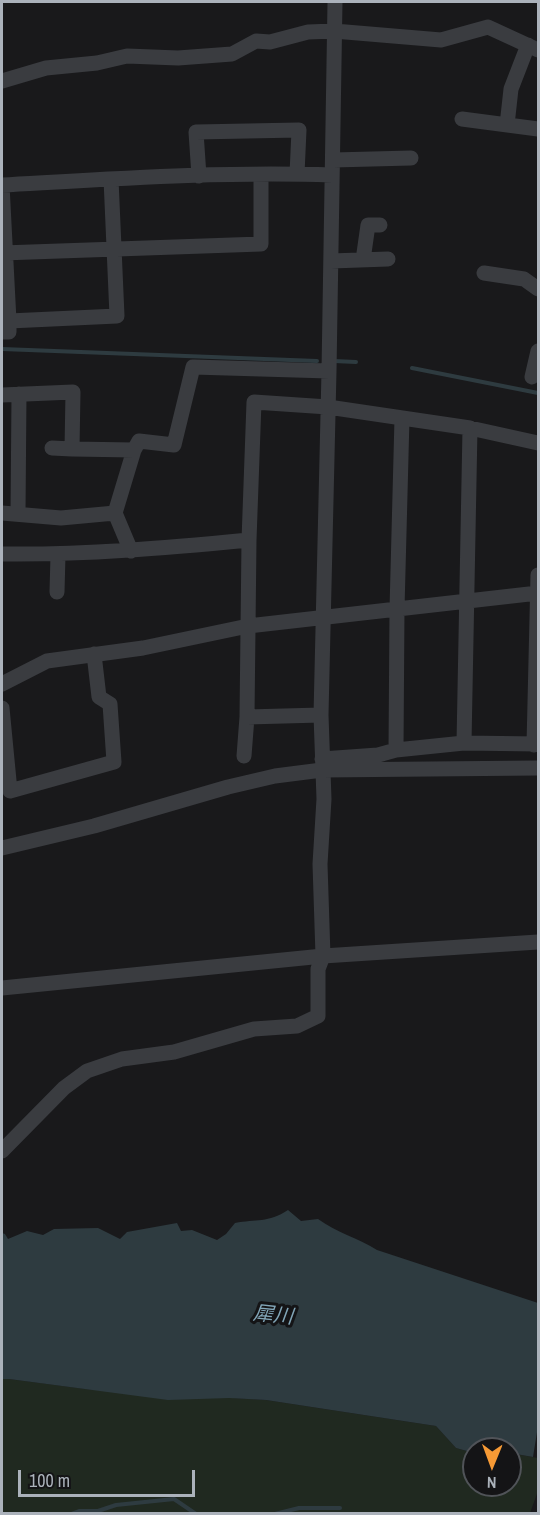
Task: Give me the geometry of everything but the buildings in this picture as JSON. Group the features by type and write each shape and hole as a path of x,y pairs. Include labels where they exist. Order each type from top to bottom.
{"street":[{"path":"2,1151 64,1088 87,1071 122,1059 174,1052 254,1029 297,1026 318,1016 318,969 322,956 320,864 324,799 321,716 334,2"},
{"path":"2,81 46,68 97,63 128,56 178,58 232,54 256,42 270,42 308,32 334,31 441,40 488,27 533,48 512,89 507,125"},
{"path":"462,119 538,129"},
{"path":"199,176 196,132 299,130 297,174"},
{"path":"111,179 117,316 5,327 2,185 111,179 297,174 332,167 411,158"},
{"path":"3,253 261,244 261,175"},
{"path":"363,260 368,225 380,225"},
{"path":"331,261 388,259"},
{"path":"484,273 524,279 538,289"},
{"path":"532,377 538,351"},
{"path":"131,551 115,513 134,450 139,441 174,445 193,367 329,371"},
{"path":"2,394 73,392 72,448"},
{"path":"18,514 19,394"},
{"path":"244,756 247,717 249,540 254,402 328,407 470,428 538,443"},
{"path":"396,750 402,418"},
{"path":"464,743 470,428"},
{"path":"52,448 134,450"},
{"path":"2,513 61,518 115,513"},
{"path":"2,554 58,555 131,551 249,540"},
{"path":"57,592 58,555"},
{"path":"2,849 94,826 228,787 396,750 464,743 536,744 538,575"},
{"path":"2,684 46,661 143,648 248,626 538,593"},
{"path":"2,708 10,791 114,762 110,704 99,697 94,654"},
{"path":"247,717 321,716"},
{"path":"322,765 538,768"},
{"path":"2,988 322,956 538,942"}],"shaded area":[{"path":"2,1379 86,1389 266,1400 436,1426 456,1448 462,1450 462,1497 522,1497 522,1455 538,1458 538,1491 530,1513 2,1514"}],"water":[{"name":"犀川","path":"288,1210 301,1221 318,1219 377,1250 538,1303 538,1426 533,1457 522,1455 522,1437 462,1437 462,1450 456,1448 436,1426 266,1400 229,1398 168,1400 2,1379 2,1233 8,1239 27,1231 43,1235 54,1229 98,1228 120,1239 127,1232 177,1223 181,1231 192,1230 217,1240 226,1234 235,1223 268,1219"}],"waterway":[{"path":"2,349 317,361"},
{"path":"334,361 356,362"},
{"path":"412,368 538,393"},
{"path":"71,1514 79,1511 98,1511 116,1505 174,1499 196,1514"},
{"path":"275,1514 299,1508 340,1508"}]}
